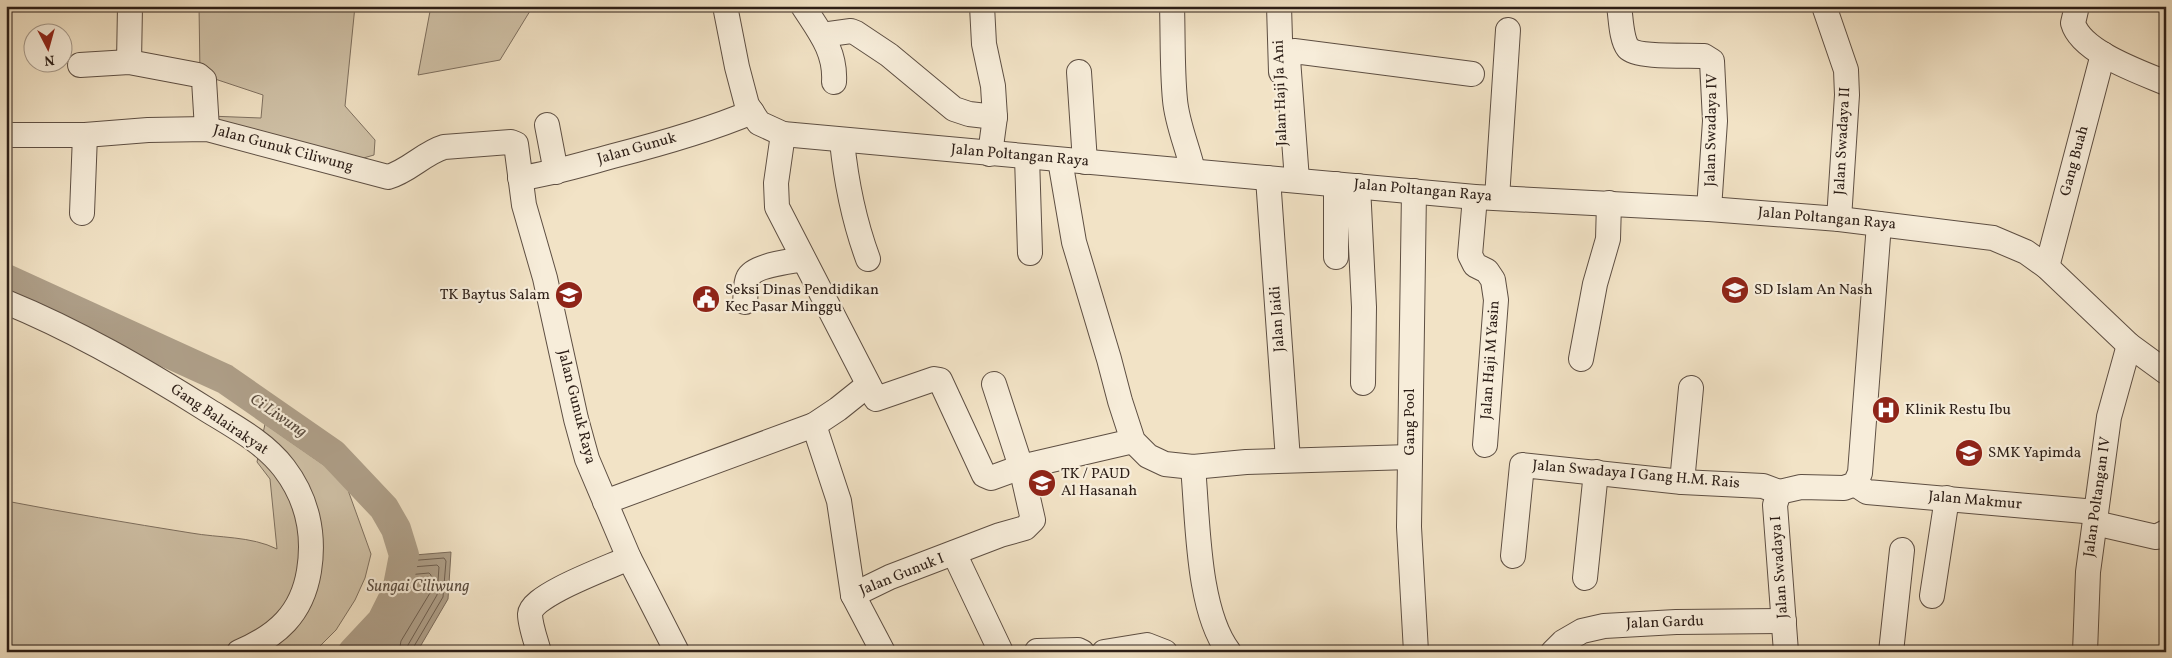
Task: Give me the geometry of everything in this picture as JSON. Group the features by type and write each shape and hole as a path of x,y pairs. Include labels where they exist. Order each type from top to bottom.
{"street":[{"path":"130,6 130,62"},
{"name":"Jalan Poltangan Raya","path":"725,6 747,105 759,123 783,134 842,141 1414,192 1709,209 1839,219 1993,238 2026,252 2046,267 2128,345 2164,365"},
{"path":"803,6 822,35 834,65 834,82"},
{"path":"982,6 984,44 993,86 995,117 990,154"},
{"path":"1172,6 1174,100 1178,122 1187,144 1194,171"},
{"name":"Jalan Haji Ja Ani","path":"1279,6 1283,179"},
{"name":"Jalan Swadaya IV","path":"1619,6 1625,43 1629,49 1641,54 1704,56 1712,61 1715,121 1709,209"},
{"name":"Jalan Swadaya II","path":"1824,6 1846,70 1846,112 1839,219"},
{"path":"2077,6 2073,23 2076,33 2103,54 2131,69 2166,83"},
{"name":"Jalan Haji M Yasin","path":"1485,445 1496,300 1493,280 1487,271 1475,265 1470,255 1486,197 1508,30"},
{"path":"822,35 851,31 856,33 889,55 954,109 969,114 995,117"},
{"path":"1283,179 1288,59 1294,51 1472,74"},
{"name":"Gang Buah","path":"2046,267 2103,54"},
{"path":"80,65 130,62 165,67 201,76 204,80 207,129"},
{"path":"1079,72 1085,162"},
{"name":"Jalan Gunuk","path":"520,178 556,172 650,146 730,122 752,112"},
{"path":"548,125 556,172"},
{"name":"Jalan Gunuk Ciliwung","path":"6,133 8,135 34,136 207,129 388,177 410,167 439,148 511,142 517,147 520,178"},
{"path":"783,134 776,196 778,207 872,392"},
{"path":"82,213 84,135"},
{"path":"842,141 860,239 868,259"},
{"path":"1026,157 1030,253"},
{"path":"1060,160 1074,242 1132,441 1148,456 1165,464 1193,467 1288,460 1410,456"},
{"name":"Jalan Gunuk Raya","path":"520,178 524,204 545,278 576,419 587,458 629,558 677,652"},
{"name":"Jalan Jaidi","path":"1283,179 1288,460"},
{"path":"1336,257 1347,185"},
{"path":"1347,185 1364,307 1364,382"},
{"name":"Gang Pool","path":"1414,192 1410,570 1416,652"},
{"path":"1581,359 1595,284 1608,239 1609,203"},
{"path":"1779,492 1801,486 1844,488 1856,484 1860,473 1879,224"},
{"path":"745,302 748,278 753,272 760,268 803,259"},
{"name":"Gang Balairakyat","path":"6,302 110,353 184,395 252,438 284,468 300,494 307,512 312,540 307,587 295,610 277,631 266,639 239,652"},
{"name":"Jalan Poltangan IV","path":"2085,652 2088,572 2109,418 2128,345"},
{"path":"605,502 814,425 872,392 934,379 940,380 984,475 995,478 1021,467 1132,441"},
{"path":"994,384 1021,467"},
{"path":"1682,482 1691,388"},
{"name":"Jalan Gunuk I","path":"814,425 839,501 853,595 954,553 1025,528 1032,523 1033,520 1021,467"},
{"name":"Jalan Swadaya I Gang H.M. Rais","path":"1513,556 1522,465 1682,482 1763,486 1779,492"},
{"path":"1193,467 1204,590 1209,612 1227,651"},
{"path":"1585,578 1596,472"},
{"name":"Jalan Makmur","path":"1856,484 1868,492 1947,498 2096,518 2156,537 2166,532"},
{"name":"Jalan Swadaya I","path":"1779,492 1775,505 1786,652"},
{"path":"1932,596 1947,498"},
{"path":"1891,652 1902,550"},
{"path":"954,553 1000,651"},
{"path":"539,652 530,615 536,603 548,594 629,558"},
{"path":"853,595 883,652"},
{"name":"Jalan Gardu","path":"1553,652 1563,642 1582,632 1604,626 1676,622 1784,620"},
{"path":"1104,652 1147,645 1165,652"},
{"path":"1037,651 1078,650 1082,652"}],"shaded area":[{"path":"199,6 355,6 345,106 375,140 374,155 353,161 210,128 209,116 261,118 263,95 200,74"},
{"path":"431,6 540,6 530,11 500,60 418,75"},
{"path":"265,424 344,479 371,554 365,578 355,600 336,630 314,652 6,652 6,501 191,533 246,540 277,549 270,479 257,462"}],"water":[{"name":"Sungai Ciliwung","path":"451,552 448,599 417,652 341,652 375,614 386,585 390,557"}],"waterway":[{"name":"Ci Liwung","path":"6,279 225,379 333,454 384,508 396,529 404,555 397,591 382,621 353,652"}],"place":[{"name":"SD Islam An Nash","path":"1735,290"},
{"name":"TK Baytus Salam","path":"569,295"},
{"name":"Seksi Dinas Pendidikan Kec Pasar Minggu","path":"706,299"},
{"name":"Klinik Restu Ibu","path":"1886,410"},
{"name":"SMK Yapimda","path":"1969,453"},
{"name":"TK / PAUD Al Hasanah","path":"1042,483"}]}
